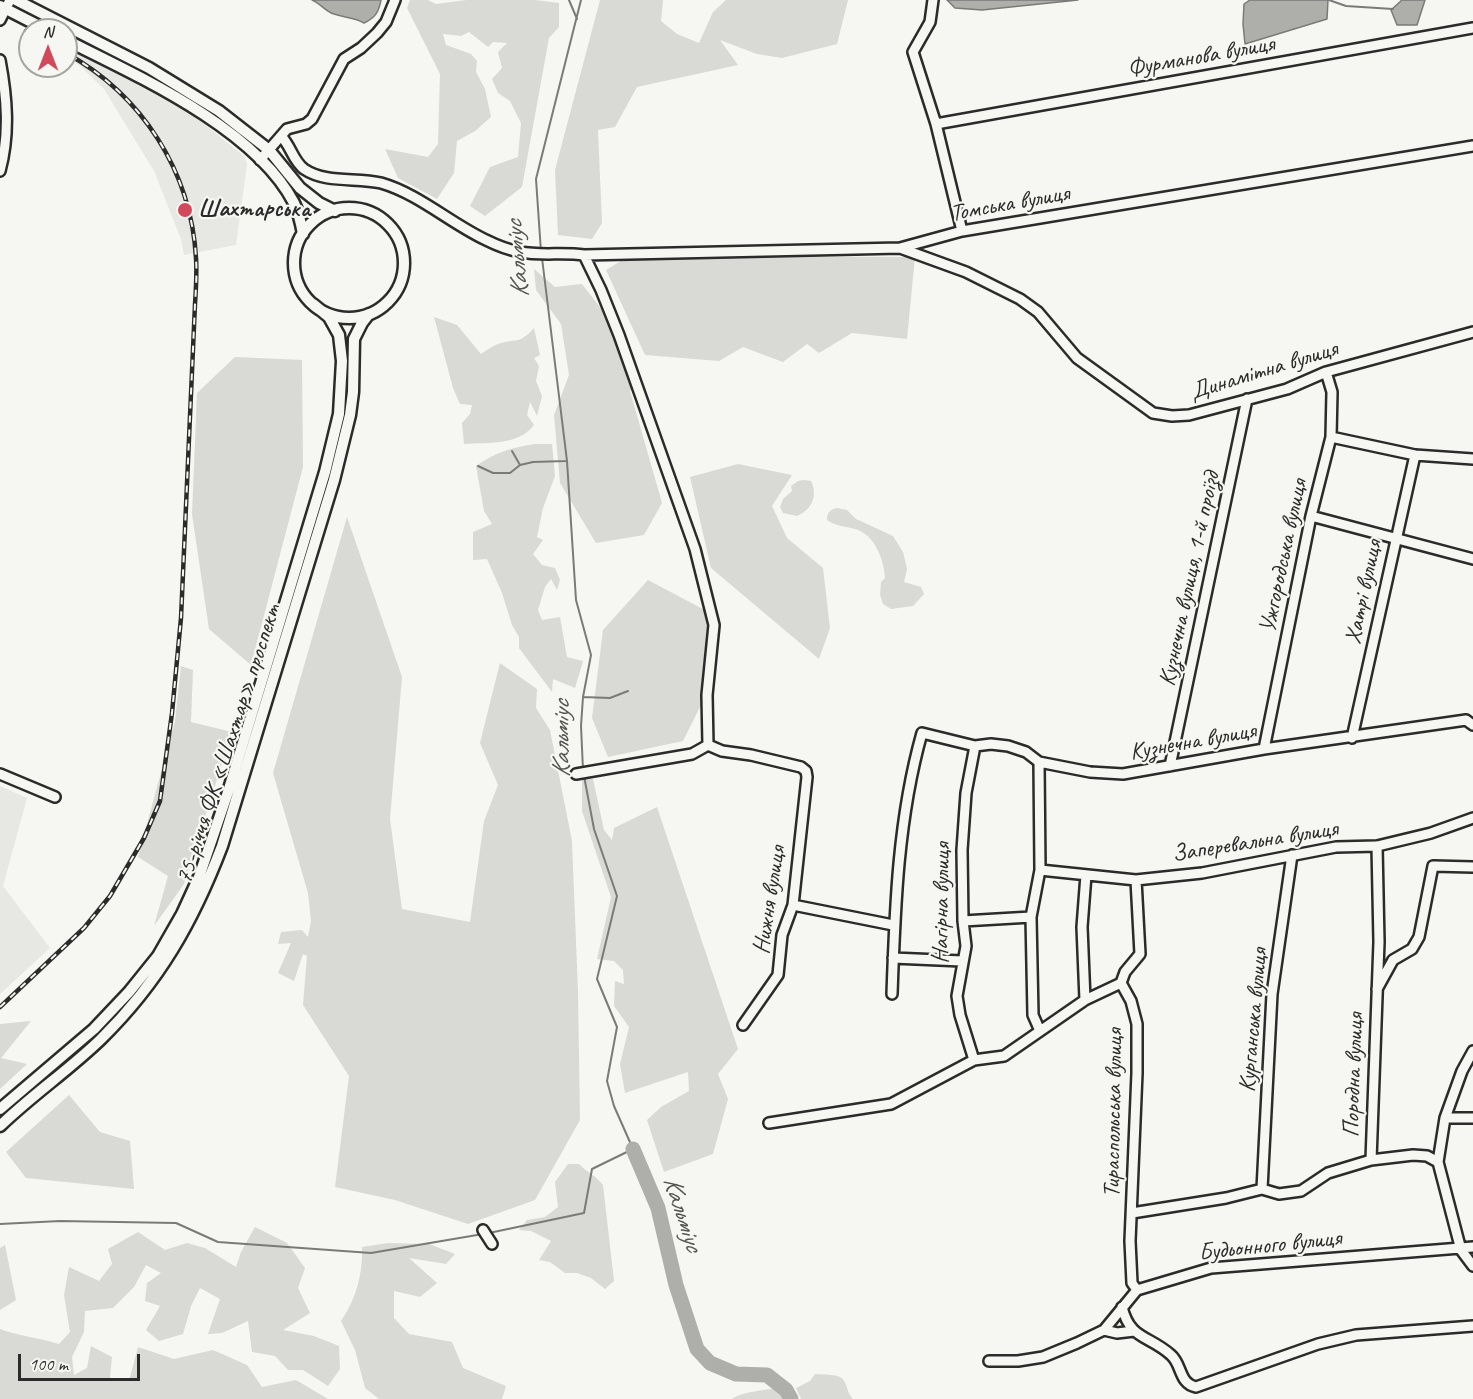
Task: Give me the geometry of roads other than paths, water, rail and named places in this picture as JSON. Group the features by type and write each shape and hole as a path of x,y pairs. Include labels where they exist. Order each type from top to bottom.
{"main road":[{"path":"16,0 149,68 219,111 268,150 300,189 335,211"},
{"path":"5,5 27,18"},
{"path":"78,46 143,79 216,122 260,159 284,186 299,214 303,234"},
{"path":"357,210 378,217 399,239 403,254 404,268 393,296 382,307 359,317 339,317 313,304 303,292 296,271 297,248 303,234 317,219 335,211 357,210"},
{"name":"75-річчя ФК «Шахтар» проспект","path":"0,1109 94,1029 129,992 158,956 182,914 199,877 232,778 339,414 342,372 337,329 329,317 313,304"},
{"name":"75-річчя ФК «Шахтар» проспект","path":"0,1126 100,1040 137,1002 186,929 206,890 222,846 345,442 353,392 354,339 369,314"}],"street":[{"path":"260,159 287,129 297,127 312,119 344,59 361,48 377,33 386,22 395,0"},
{"path":"933,0 930,22 913,52 936,124 962,231"},
{"path":"0,20 5,5"},
{"name":"Фурманова вулиця","path":"936,124 1473,28"},
{"path":"0,60 6,90 6,124 5,153 0,171"},
{"name":"Томська вулиця","path":"281,136 297,163 306,170 320,175 390,186 485,239 519,252 584,255 900,248 962,231 1473,146"},
{"name":"Динамітна вулиця","path":"900,248 966,272 1020,300 1038,312 1077,358 1153,412 1172,416 1189,415 1287,389 1326,372 1473,332"},
{"path":"576,774 692,754 708,746 707,694 714,625 694,549 619,334 602,290 584,255"},
{"name":"Ужгородська вулиця","path":"1264,750 1311,516 1331,436 1332,392 1326,372"},
{"name":"Кузнечна вулиця, 1-й проїзд","path":"1170,766 1247,399"},
{"path":"1331,436 1415,455 1473,459"},
{"name":"Хатрі вулиця","path":"1352,738 1415,455"},
{"path":"1311,516 1473,560"},
{"name":"Кузнечна вулиця","path":"893,925 899,858 915,759 922,733 975,746 991,744 1008,746 1026,752 1039,762 1090,772 1123,774 1466,720 1473,725"},
{"name":"Нижня вулиця","path":"708,746 801,767 806,771 807,777 793,905 782,934 778,975 743,1025"},
{"name":"Нагірна вулиця","path":"974,1060 960,1015 957,996 966,946 963,921 963,838 966,793 975,746"},
{"path":"1039,762 1040,870 1031,917 1033,1015 1040,1031"},
{"path":"0,774 56,797"},
{"name":"Заперевальна вулиця","path":"1040,870 1136,880 1202,873 1336,847 1377,846 1431,833 1473,818"},
{"name":"Породна вулиця","path":"1371,1160 1379,942 1377,846"},
{"name":"Курганська вулиця","path":"1262,1190 1272,994 1292,855"},
{"name":"Породна вулиця","path":"1376,991 1393,960 1412,949 1419,937 1432,866 1473,867"},
{"path":"1085,1000 1082,927 1086,875"},
{"path":"769,1123 891,1104 974,1060 1004,1056 1085,1000 1120,983 1125,972 1140,954 1136,880"},
{"path":"793,905 893,925 892,994"},
{"path":"963,921 1031,917"},
{"path":"893,958 962,961"},
{"name":"Тираспольська вулиця","path":"1120,983 1131,1001 1137,1024 1130,1265 1132,1283 1137,1290"},
{"path":"1473,1051 1462,1071 1445,1118 1438,1162 1461,1250 1473,1266"},
{"path":"1445,1118 1473,1118"},
{"path":"1132,1213 1262,1190 1279,1194 1301,1191 1328,1173 1371,1160 1413,1155 1427,1156 1438,1162"},
{"path":"483,1230 492,1244"},
{"name":"Будьонного вулиця","path":"1137,1290 1211,1268 1304,1259 1461,1250 1473,1247"},
{"path":"989,1361 1018,1361 1043,1357 1104,1330 1137,1290"},
{"path":"1122,1307 1127,1324 1134,1331 1174,1356 1185,1381 1190,1386 1196,1387 1318,1344 1356,1335 1473,1326"},
{"path":"1104,1330 1126,1333 1134,1331"}],"waterway":[{"path":"569,0 577,19"},
{"name":"Кальміус","path":"541,252 536,179 581,0"},
{"path":"1329,0 1346,6 1393,9"},
{"name":"Кальміус","path":"542,258 567,461 576,600 591,655 583,697 581,726 583,770"},
{"path":"512,451 520,465"},
{"path":"478,466 493,473 510,473 520,465 533,462 566,461"},
{"path":"583,697 610,698 628,691"},
{"name":"Кальміус","path":"489,1233 584,1213 592,1169 633,1149 614,1106 607,1081 617,1027 597,979 617,896 594,829 584,776"},
{"name":"Кальміус","path":"633,1149 658,1208 676,1285 697,1349 710,1363 736,1374 767,1375 786,1390 791,1399"},
{"path":"0,1224 60,1221 176,1223 218,1242 371,1253 483,1234"}],"railway":[{"path":"0,1007 84,928 110,896 144,838 160,801 172,713 181,618 196,281 192,226 173,166 158,139 139,113 118,91 78,61"}],"place":[{"name":"Шахтарська","path":"185,210"}]}
